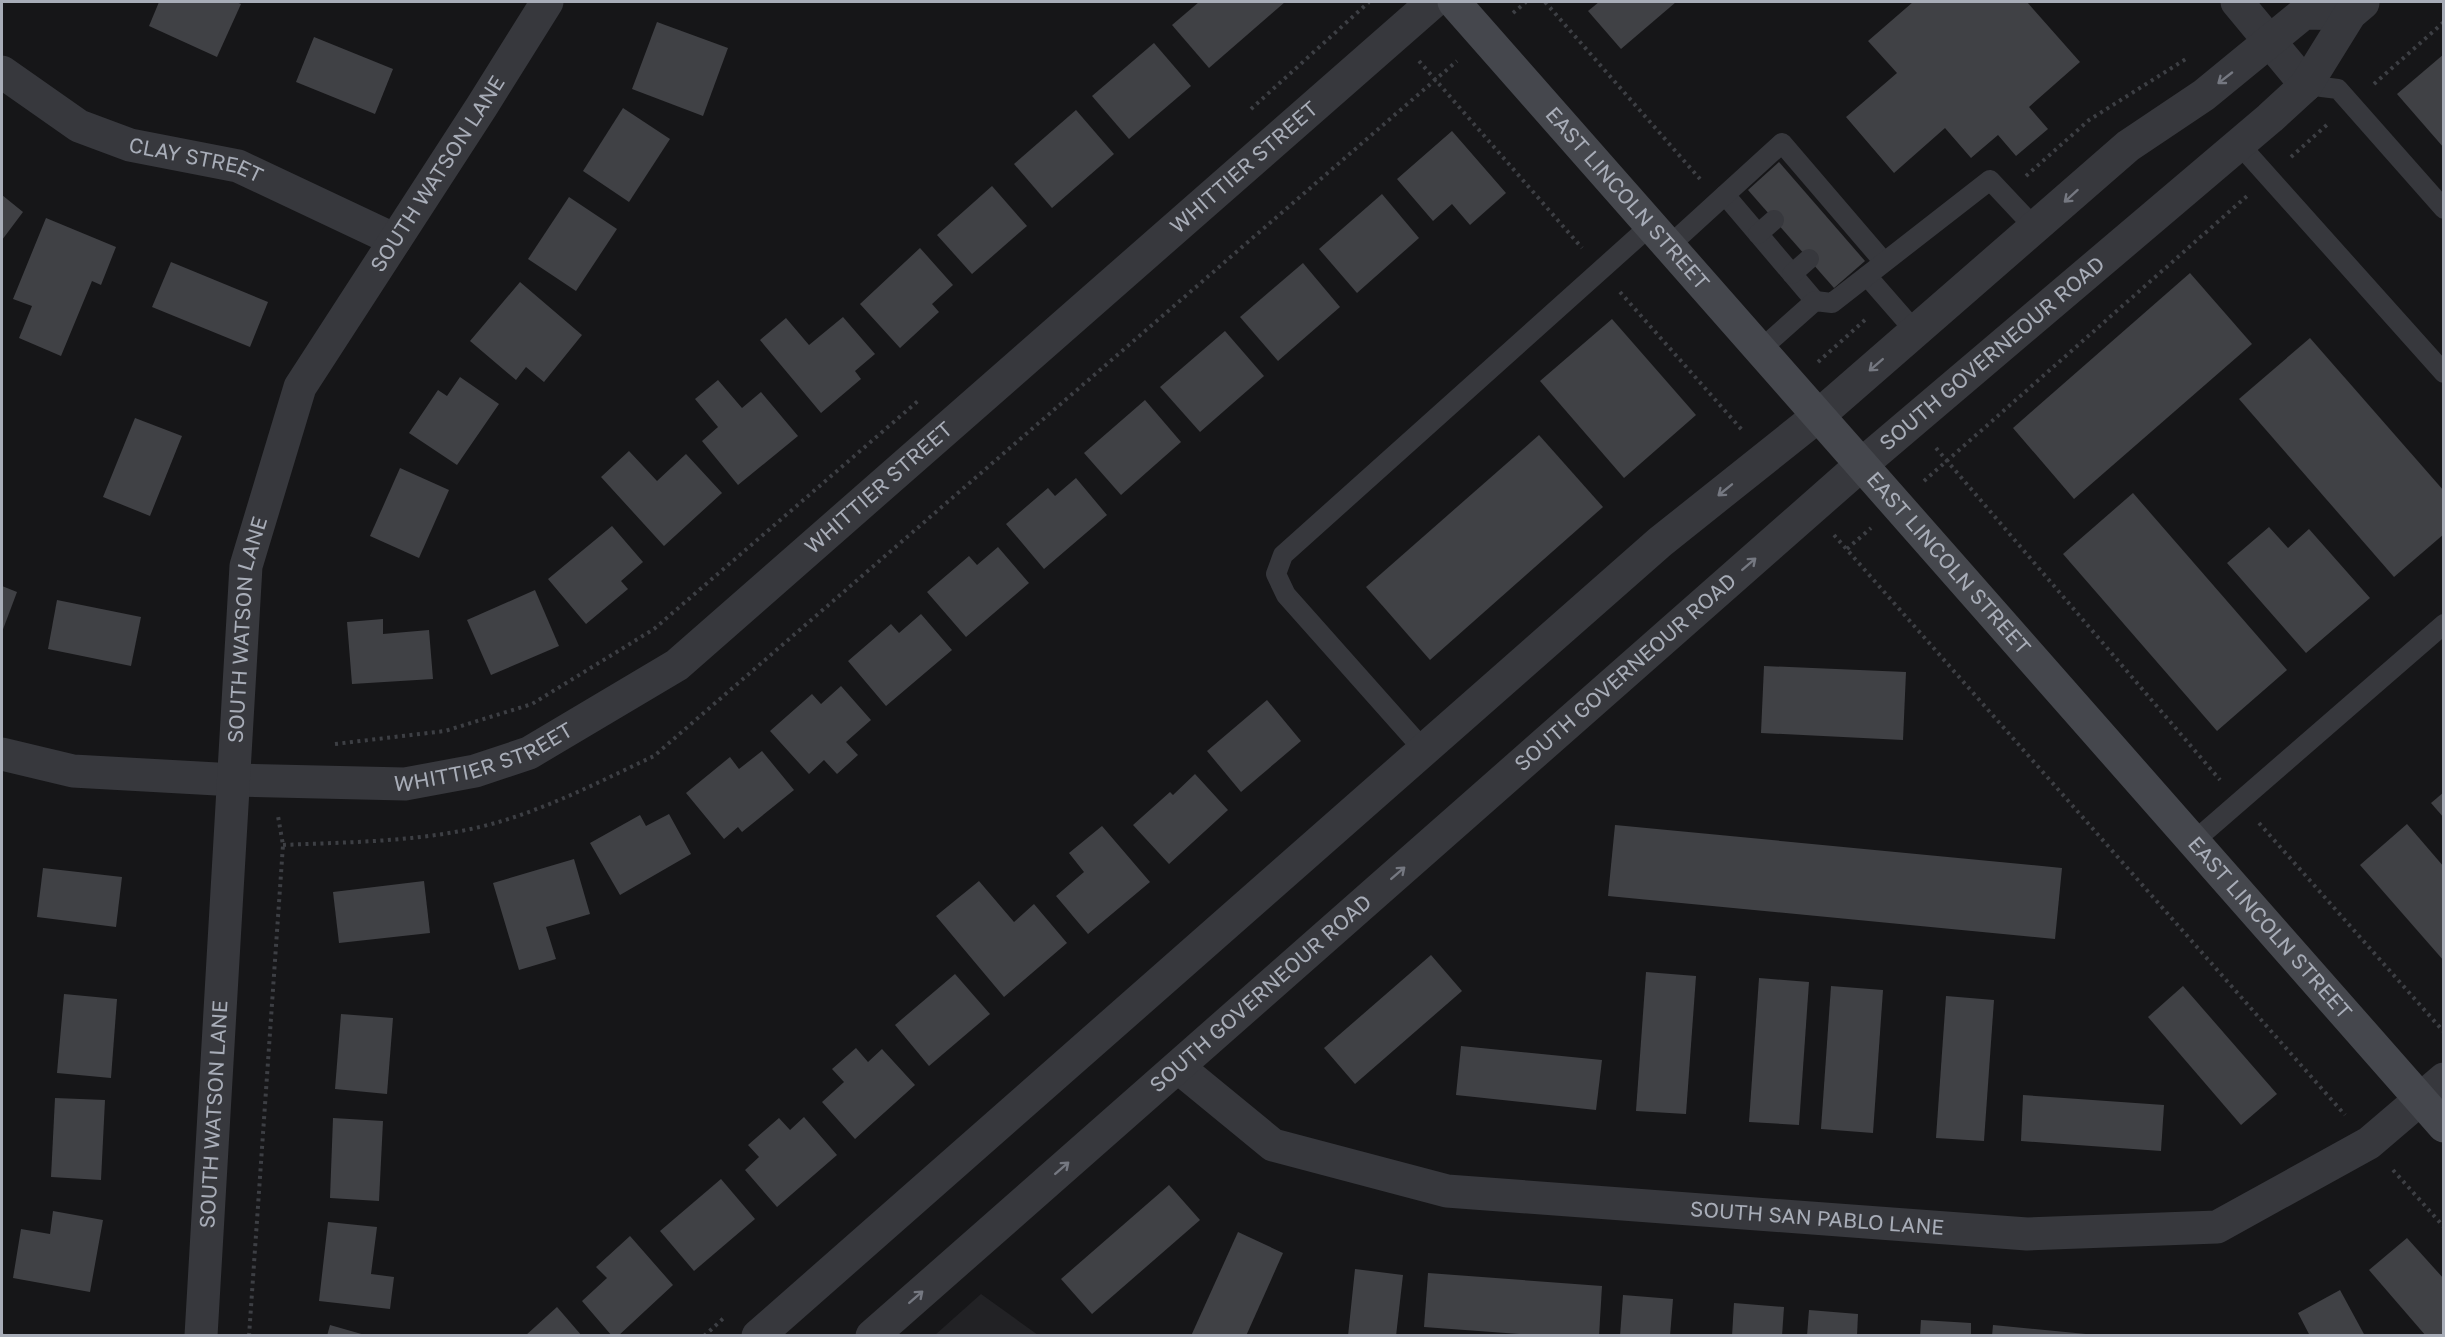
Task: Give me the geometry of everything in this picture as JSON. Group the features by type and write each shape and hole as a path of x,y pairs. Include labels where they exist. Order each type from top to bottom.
{"street":[{"name":"SOUTH WATSON LANE","path":"201,1335 246,566 300,387 547,2"},
{"name":"WHITTIER STREET","path":"2,754 73,771 235,780 405,784 475,771 529,753 677,665 1433,2"},
{"name":"EAST LINCOLN STREET","path":"1454,2 2193,842 2432,1089 2444,1126"},
{"path":"2237,2 2306,85"},
{"path":"758,1335 1660,542 1818,416 2128,146 2204,95 2304,13 2357,8"},
{"name":"SOUTH GOVERNEOUR ROAD","path":"872,1335 1861,465 2240,144 2306,85 2357,8"},
{"name":"CLAY STREET","path":"2,72 79,126 130,145 238,166 395,240"},
{"name":"SOUTH SAN PABLO LANE","path":"1178,1067 1274,1145 1447,1191 2027,1234 2217,1227 2369,1143 2432,1089"}],"lane":[{"path":"2306,85 2338,90 2444,209"},
{"path":"1423,749 1286,595 1276,574 1283,555 1601,270 1722,197 1782,143 1811,187 1845,227 1884,262"},
{"path":"2240,144 2444,373"},
{"path":"1760,350 1813,303 1832,303 1990,180 2035,228"},
{"path":"1722,197 1758,234 1813,303"},
{"path":"1758,234 1774,220"},
{"path":"1792,274 1809,260"},
{"path":"1867,276 1915,331"},
{"path":"2193,842 2444,624"}],"path":[{"path":"1245,115 1368,2 1766,458"},
{"path":"1545,2 1722,197"},
{"path":"1847,549 2444,22"},
{"path":"1813,303 1868,372"},
{"path":"327,744 445,731 532,704 654,629 924,397"},
{"path":"1912,422 2144,693 2444,1032"},
{"path":"1811,509 2444,1227"},
{"path":"249,1335 283,845 273,781"}],"shaded area":[{"path":"981,1294 1038,1335 935,1335"}],"building":[{"path":"159,2 236,2 241,4 217,57 149,26"},
{"path":"1199,2 1285,2 1209,68 1172,25"},
{"path":"1599,2 1676,2 1621,49 1588,11"},
{"path":"1913,2 2027,2 2080,62 2029,107 2048,129 2016,156 1998,135 1971,158 1945,128 1894,173 1846,117 1897,73 1868,41"},
{"path":"657,22 728,48 703,116 632,89"},
{"path":"314,37 393,69 375,114 296,82"},
{"path":"1154,43 1191,86 1129,139 1092,96"},
{"path":"2444,54 2444,148 2397,94"},
{"path":"623,108 670,139 629,202 583,171"},
{"path":"1076,110 1114,154 1052,208 1014,164"},
{"path":"1452,131 1506,193 1470,225 1452,204 1433,221 1397,179"},
{"path":"1779,162 1865,261 1834,288 1748,190"},
{"path":"992,186 1027,226 972,274 937,235"},
{"path":"1382,194 1419,238 1357,293 1319,249"},
{"path":"2,195 23,212 2,240"},
{"path":"569,197 617,229 576,291 528,259"},
{"path":"46,218 116,247 101,285 92,281 61,356 19,338 32,306 13,299"},
{"path":"920,248 953,285 932,304 939,312 900,348 860,304"},
{"path":"171,262 268,302 250,347 152,307"},
{"path":"1303,263 1340,307 1278,361 1240,317"},
{"path":"2190,273 2252,344 2074,499 2013,428"},
{"path":"520,282 582,335 544,382 526,367 516,380 470,341"},
{"path":"843,317 875,354 855,371 861,379 821,413 760,340 786,318 809,345"},
{"path":"1612,319 1696,415 1624,478 1540,381"},
{"path":"1225,331 1264,376 1200,432 1160,387"},
{"path":"2310,338 2444,491 2444,534 2394,577 2239,399"},
{"path":"460,377 499,404 457,465 409,433 438,390 447,396"},
{"path":"718,380 742,408 761,392 798,436 738,485 702,441 718,427 695,399"},
{"path":"1145,400 1181,442 1121,495 1084,453"},
{"path":"135,418 182,436 150,516 103,497"},
{"path":"1539,435 1603,507 1430,660 1366,587"},
{"path":"629,451 657,481 686,454 722,493 664,546 601,477"},
{"path":"400,468 449,490 419,558 370,536"},
{"path":"1076,478 1107,515 1044,569 1006,524 1048,488 1055,496"},
{"path":"2133,493 2287,670 2217,731 2063,554"},
{"path":"612,526 643,562 621,581 628,589 586,624 548,579"},
{"path":"2269,527 2288,548 2309,529 2370,598 2306,653 2227,563"},
{"path":"998,547 1029,583 966,637 927,592 969,556 977,565"},
{"path":"2,586 17,592 2,632"},
{"path":"535,590 559,646 491,675 467,620"},
{"path":"57,600 141,617 131,666 48,649"},
{"path":"921,614 952,650 886,706 848,661 891,624 899,633"},
{"path":"383,619 383,634 429,630 433,679 352,684 347,622"},
{"path":"1764,666 1906,672 1903,740 1761,733"},
{"path":"841,686 871,720 846,742 858,755 837,774 824,760 809,774 770,731 812,694 821,704"},
{"path":"1267,700 1301,741 1241,792 1207,751"},
{"path":"762,751 794,790 742,832 738,827 724,839 686,793 730,757 739,769"},
{"path":"1195,774 1228,810 1169,864 1133,825 1170,792 1173,795"},
{"path":"2444,792 2444,818 2431,803"},
{"path":"669,814 691,854 620,895 590,843 640,815 646,826"},
{"path":"2407,824 2444,867 2444,961 2360,865"},
{"path":"1615,825 2062,868 2055,939 1608,896"},
{"path":"1102,826 1150,882 1088,934 1056,896 1084,872 1069,853"},
{"path":"574,859 590,914 546,927 556,959 519,970 493,883"},
{"path":"43,868 122,877 116,927 37,917"},
{"path":"424,881 430,933 339,943 333,892"},
{"path":"979,881 1014,922 1034,904 1067,943 1004,997 936,916"},
{"path":"1431,955 1462,991 1355,1084 1324,1048"},
{"path":"1646,972 1696,976 1686,1114 1636,1111"},
{"path":"955,974 990,1014 929,1066 895,1025"},
{"path":"1759,978 1809,982 1799,1125 1749,1122"},
{"path":"1831,986 1883,990 1873,1133 1821,1129"},
{"path":"2183,986 2277,1094 2241,1125 2148,1017"},
{"path":"64,994 117,999 111,1078 57,1073"},
{"path":"1946,996 1994,1000 1984,1141 1936,1138"},
{"path":"341,1014 393,1018 387,1094 335,1089"},
{"path":"1461,1046 1602,1060 1596,1110 1456,1095"},
{"path":"856,1048 868,1062 882,1049 915,1085 855,1139 822,1102 844,1082 832,1069"},
{"path":"2023,1095 2164,1105 2161,1151 2021,1141"},
{"path":"55,1098 105,1100 101,1180 51,1177"},
{"path":"804,1117 837,1155 777,1207 745,1170 759,1157 748,1145 779,1118 790,1130"},
{"path":"333,1118 383,1121 379,1201 330,1198"},
{"path":"721,1179 755,1219 694,1271 660,1231"},
{"path":"1169,1185 1200,1220 1092,1314 1061,1279"},
{"path":"53,1211 103,1220 90,1292 13,1278 21,1229 50,1234"},
{"path":"328,1222 377,1227 371,1274 394,1277 390,1309 319,1301"},
{"path":"1238,1232 1283,1253 1246,1336 1191,1336"},
{"path":"630,1236 673,1285 618,1336 612,1336 582,1301 607,1278 596,1267"},
{"path":"2407,1238 2444,1279 2444,1336 2426,1336 2369,1270"},
{"path":"1355,1269 1403,1275 1396,1336 1348,1336"},
{"path":"1428,1273 1602,1286 1599,1336 1547,1336 1424,1327"},
{"path":"2340,1290 2365,1336 2310,1336 2298,1313"},
{"path":"1623,1295 1673,1299 1670,1336 1620,1336"},
{"path":"1734,1303 1784,1307 1782,1336 1732,1336"},
{"path":"557,1307 582,1336 525,1336"},
{"path":"1809,1310 1858,1314 1857,1336 1807,1336"},
{"path":"1921,1320 1971,1323 1971,1336 1920,1336"},
{"path":"330,1325 365,1335 365,1336 327,1336"},
{"path":"1993,1325 2086,1334 2086,1336 1992,1336"}]}
